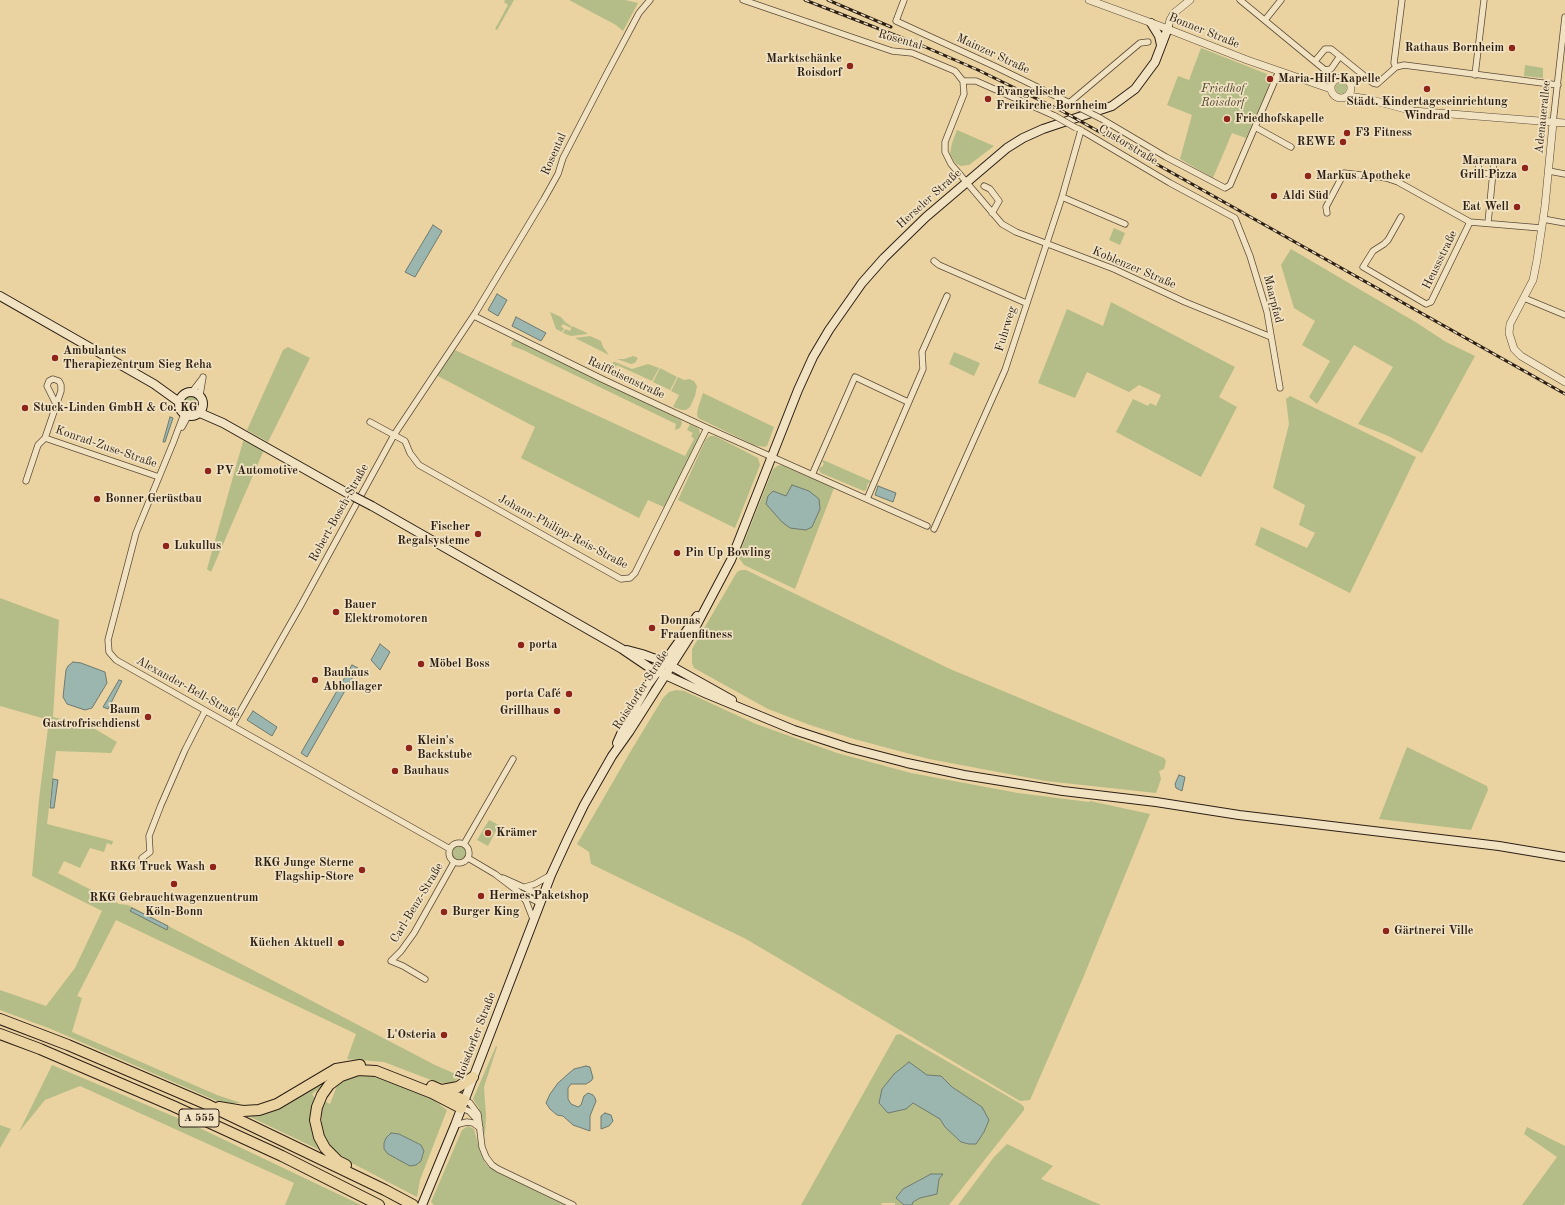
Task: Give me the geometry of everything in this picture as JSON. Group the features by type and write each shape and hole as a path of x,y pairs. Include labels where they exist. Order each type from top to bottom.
{"highway":[{"name":"A 555","path":"0,1019 68,1045 206,1104 409,1203"},
{"name":"A 555","path":"0,1034 40,1049 173,1106 282,1156 379,1205"},
{"path":"206,1104 243,1111 259,1110 277,1104 336,1069 360,1064 380,1066 440,1090 463,1104"},
{"path":"385,1190 366,1176 338,1161 321,1142 316,1125 317,1107 329,1085 350,1072 358,1070 376,1071 463,1104"},
{"path":"440,1090 458,1087 473,1077"}],"main road":[{"path":"1151,23 1159,36 1161,46"},
{"name":"Herseler Straße","path":"771,457 814,358 829,330 846,304 884,258 926,217 1006,148 1043,129 1112,106 1125,98 1145,77 1155,62 1168,28"},
{"path":"0,296 181,398"},
{"path":"192,392 200,395 203,401 202,410 194,416 186,415 180,410 181,398 192,392"},
{"path":"202,410 622,649 657,672 794,730 849,748 907,763 964,775 1240,815 1491,845 1565,857"},
{"name":"Roisdorfer Straße","path":"422,1205 455,1125 551,875 584,805 612,756 694,630 731,560 771,457"},
{"name":"Roisdorfer Straße","path":"612,756 624,727 648,685 713,594"},
{"path":"622,649 664,662 755,713"}],"street":[{"name":"Rosental","path":"474,316 558,174 562,158 612,63 639,13 650,0"},
{"name":"Rosental","path":"743,0 892,51 912,53 955,71 963,81"},
{"name":"Mainzer Straße","path":"904,0 896,21 994,66 1100,118 1205,179 1225,188 1228,188 1255,127"},
{"name":"Bonner Straße","path":"1089,0 1168,28 1247,60 1312,82 1332,86"},
{"path":"1168,28 1174,13 1190,0"},
{"path":"1240,0 1324,70 1331,69 1340,56"},
{"path":"1265,20 1281,0"},
{"path":"1396,67 1394,63 1402,0"},
{"path":"1476,75 1484,0"},
{"name":"Adenauerallee","path":"1565,18 1549,171 1542,228 1533,280 1510,324 1509,333 1514,349 1521,356 1565,382"},
{"path":"1069,103 1140,43 1148,42"},
{"path":"1315,61 1325,50 1329,48 1373,83 1377,84 1396,67 1404,65 1558,85"},
{"path":"1279,71 1255,127 1291,146"},
{"path":"1368,99 1352,88 1344,79 1336,80 1332,86 1333,94 1338,98 1345,98 1348,96 1368,99 1413,111 1565,123"},
{"name":"Custorstraße","path":"963,81 976,81 1054,116 1079,129 1170,183 1235,218"},
{"path":"963,81 964,94 944,147 951,164 966,182"},
{"path":"1348,96 1352,88"},
{"name":"Fuhrweg","path":"934,529 1005,370 1062,197 1079,129"},
{"path":"1549,171 1565,174"},
{"path":"1327,213 1326,207 1344,173 1386,178 1398,182 1470,222 1542,228"},
{"path":"1488,223 1493,174"},
{"name":"Koblenzer Straße","path":"966,182 1002,224 1016,232 1114,269 1185,302 1271,337"},
{"path":"984,186 990,189 998,198 998,204 992,213"},
{"path":"1062,197 1126,224"},
{"name":"Heussstraße","path":"1401,217 1388,240 1373,251 1362,268 1426,304 1431,302 1470,222"},
{"name":"Maarpfad","path":"1235,218 1250,256 1267,312 1280,388"},
{"path":"1543,219 1565,223"},
{"path":"934,261 939,265 1026,303"},
{"path":"866,499 923,369 922,352 947,296"},
{"path":"1524,298 1565,315"},
{"name":"Raiffeisenstraße","path":"474,316 602,379 707,428 927,526"},
{"name":"Robert-Bosch-Straße","path":"232,726 301,605 394,435 474,316"},
{"path":"192,392 203,377 200,395"},
{"path":"812,475 855,377 908,402"},
{"name":"Konrad-Zuse-Straße","path":"26,481 38,445 45,438 56,404"},
{"name":"Alexander-Bell-Straße","path":"186,415 136,533 108,640 109,652 116,660 450,849"},
{"name":"Johann-Philipp-Reis-Straße","path":"370,422 405,441 410,453 419,465 621,579 626,579 633,575 707,428"},
{"name":"Konrad-Zuse-Straße","path":"45,438 159,477"},
{"path":"142,858 150,852 149,836 185,750 205,711"},
{"path":"464,844 513,759"},
{"path":"456,844 464,844 469,850 468,858 462,863 454,862 449,856 450,849 456,844"},
{"path":"468,858 494,874 520,893 526,901 534,919"},
{"name":"Carl-Benz-Straße","path":"425,979 391,961 401,951 414,933 454,862"},
{"path":"494,874 525,887 541,899"},
{"path":"525,887 535,884 551,875"},
{"path":"520,893 541,899"},
{"path":"463,1104 480,1125"},
{"path":"463,1104 474,1107 478,1114 482,1147 486,1157 492,1164 498,1169 573,1205"},
{"path":"455,1125 468,1122 480,1125"}],"green space":[{"path":"505,0 514,0 497,30 495,29 508,5 504,2"},
{"path":"569,0 625,0 638,3 623,31 616,25"},
{"name":"Friedhof Roisdorf","path":"1201,48 1267,74 1266,79 1271,81 1246,138 1232,133 1213,178 1180,159 1192,115 1167,105 1178,76 1189,80"},
{"path":"1525,65 1543,68 1543,78 1524,76"},
{"path":"1341,82 1345,84 1347,88 1345,92 1341,94 1337,92 1335,88 1337,84"},
{"path":"957,130 994,146 969,165 961,166 954,161 950,154"},
{"path":"1114,228 1125,233 1120,245 1109,240"},
{"path":"1291,249 1417,323 1446,342 1475,356 1422,453 1386,435 1358,424 1393,367 1354,345 1317,404 1309,397 1330,361 1302,345 1315,321 1294,308 1281,265"},
{"path":"1111,302 1235,367 1219,397 1237,407 1201,477 1116,432 1133,399 1148,406 1150,403 1156,406 1161,395 1139,385 1129,392 1087,372 1075,398 1038,383 1067,309 1103,326"},
{"path":"550,312 561,317 571,326 571,328 563,324 561,327 564,328 562,332 556,329"},
{"path":"572,326 587,334 571,336 563,333 565,329 570,331"},
{"path":"590,336 601,341 603,347 609,355 575,338"},
{"path":"514,339 681,420 682,423 680,428 675,430 676,424 512,346 511,344"},
{"path":"288,347 310,358 268,442 247,430 283,350"},
{"path":"455,350 685,456 694,439 691,436 693,433 687,430 690,424 699,429 700,434 666,508 648,500 639,518 521,458 535,427 436,375"},
{"path":"954,352 980,363 974,376 949,364"},
{"path":"633,356 638,358 635,363 631,364 617,359 624,359"},
{"path":"613,362 632,369 648,364 659,368 652,381 617,365 614,368 612,366"},
{"path":"660,368 677,377 670,390 653,382"},
{"path":"678,377 684,380 689,379 694,381 697,386 695,396 690,407 686,410 673,407 679,395 671,391"},
{"path":"703,393 774,427 767,446 764,447 754,445 698,418 698,408"},
{"path":"188,396 194,396 199,401 197,410 194,412 188,412 183,407 183,401"},
{"path":"1290,396 1416,457 1350,593 1255,545 1261,527 1307,548 1315,533 1299,525 1305,505 1273,488 1289,424 1286,399"},
{"path":"710,436 715,436 758,458 760,465 735,528 678,500 706,439"},
{"path":"244,438 264,450 211,572 207,569"},
{"path":"823,460 871,481 868,483 866,490 864,491 821,473 819,470 824,463 822,462"},
{"path":"781,465 834,488 795,589 744,565 739,558 773,469"},
{"path":"746,570 950,669 1164,758 1166,761 1164,769 1159,771 1161,779 1156,793 1046,781 929,759 854,739 810,725 768,709 694,668 692,663 692,649 737,572"},
{"path":"0,598 59,620 53,717 90,726 117,742 111,753 56,751 47,824 113,841 112,845 107,843 104,852 90,848 80,868 64,861 58,873 119,904 128,905 435,1065 460,1076 451,1085 431,1080 384,1062 347,1059 356,1034 116,920 77,996 82,998 72,1032 217,1095 241,1103 217,1101 51,1029 0,1010 0,990 46,1006 75,968 102,911 32,876 39,799 49,720 0,706"},
{"path":"676,690 684,691 756,724 837,753 911,773 1018,793 1090,801 1150,814 1083,978 1030,1100 1020,1101 746,939 591,864 589,852 577,844 663,698 669,692"},
{"path":"1407,747 1487,786 1488,790 1471,830 1379,819"},
{"name":"Krämer","path":"489,820 499,825 488,846 477,840"},
{"path":"459,846 464,848 466,853 464,858 459,860 454,858 452,853 454,848"},
{"path":"900,1034 1021,1104 1024,1107 1024,1110 949,1205 912,1205 913,1202 920,1198 937,1194 939,1179 942,1174 931,1174 903,1189 896,1198 904,1205 882,1203 881,1205 801,1205 896,1035","holes":["909,1062 927,1075 941,1076 952,1087 982,1107 969,1144 961,1142 945,1127 940,1119 925,1109 882,1089 894,1074"]},
{"path":"496,1046 497,1047 484,1087 486,1116 485,1136 479,1108 473,1099"},
{"path":"52,1065 187,1122 361,1205 285,1205 294,1183 80,1086 45,1100 19,1132"},
{"path":"357,1075 377,1077 431,1098 447,1110 420,1180 417,1197 346,1160 329,1144 321,1131 323,1100 330,1104 338,1083","holes":["391,1133 399,1134 421,1145 424,1154 421,1161 387,1138"]},
{"path":"333,1078 312,1094 316,1100 324,1152 242,1113"},
{"path":"0,1125 11,1129 0,1148"},
{"path":"468,1126 474,1129 480,1152 486,1164 496,1171 566,1205 434,1205 431,1202 462,1130"},
{"path":"1527,1127 1565,1146 1564,1205 1522,1205 1557,1157 1524,1134"},
{"path":"1007,1144 1053,1166 1041,1179 1101,1205 958,1205 994,1157"}],"water":[{"path":"433,225 442,231 415,277 405,272"},
{"path":"497,294 507,300 498,316 488,310"},
{"path":"516,317 546,333 541,341 512,326"},
{"path":"170,417 173,418 165,442 163,442"},
{"path":"792,485 809,491 819,499 820,509 812,527 806,530 790,528 782,522 766,504 768,496 773,491 786,496"},
{"path":"878,486 896,493 893,502 875,495"},
{"path":"380,644 390,652 380,670 371,660"},
{"path":"73,662 81,663 105,672 107,683 92,708 85,710 67,704 63,697 66,670"},
{"path":"352,665 358,668 307,757 301,753"},
{"path":"119,680 122,681 108,709 103,707"},
{"path":"253,711 277,727 272,736 247,720"},
{"path":"1179,775 1185,777 1182,791 1176,788 1175,784"},
{"path":"53,779 58,780 54,808 50,808"},
{"path":"132,908 168,926 167,930 130,911"},
{"path":"909,1062 927,1075 941,1076 952,1087 982,1107 989,1120 984,1132 976,1144 961,1142 945,1127 940,1119 913,1103 906,1109 888,1113 879,1103 882,1089 894,1074"},
{"path":"586,1066 590,1067 593,1078 586,1084 571,1084 568,1088 568,1099 571,1104 578,1107 581,1105 584,1096 588,1093 593,1095 596,1101 590,1116 590,1131 573,1125 563,1116 557,1115 546,1103 550,1094 558,1083 574,1069"},
{"path":"605,1113 611,1115 613,1121 609,1126 601,1129 601,1116"},
{"path":"391,1133 399,1134 421,1145 424,1151 421,1161 416,1165 410,1166 388,1154 384,1149 384,1143 386,1138"},
{"path":"931,1174 943,1174 939,1179 937,1194 920,1198 913,1202 912,1205 904,1205 896,1198 903,1189"}],"railway":[{"path":"805,0 923,46 978,70 1064,112 1565,394"},
{"path":"828,0 891,27"}],"place":[{"name":"Rathaus Bornheim","path":"1512,48"},
{"name":"Marktschänke Roisdorf","path":"850,66"},
{"name":"Maria-Hilf-Kapelle","path":"1270,79"},
{"name":"Städt. Kindertageseinrichtung Windrad","path":"1427,89"},
{"name":"Evangelische Freikirche Bornheim","path":"988,99"},
{"name":"Friedhofskapelle","path":"1227,119"},
{"name":"F3 Fitness","path":"1347,133"},
{"name":"REWE","path":"1343,142"},
{"name":"Maramara Grill Pizza","path":"1525,168"},
{"name":"Markus Apotheke","path":"1308,176"},
{"name":"Aldi Süd","path":"1274,196"},
{"name":"Eat Well","path":"1517,207"},
{"name":"Ambulantes Therapiezentrum Sieg Reha","path":"55,358"},
{"name":"Stuck-Linden GmbH & Co. KG","path":"25,408"},
{"name":"PV Automotive","path":"208,471"},
{"name":"Bonner Gerüstbau","path":"97,499"},
{"name":"Fischer Regalsysteme","path":"478,534"},
{"name":"Lukullus","path":"166,546"},
{"name":"Pin Up Bowling","path":"677,553"},
{"name":"Bauer Elektromotoren","path":"336,612"},
{"name":"Donnas Frauenfitness","path":"652,628"},
{"name":"porta","path":"521,645"},
{"name":"Möbel Boss","path":"421,664"},
{"name":"Bauhaus Abhollager","path":"315,680"},
{"name":"porta Café","path":"569,694"},
{"name":"Grillhaus","path":"557,711"},
{"name":"Baum Gastrofrischdienst","path":"148,717"},
{"name":"Klein's Backstube","path":"409,748"},
{"name":"Bauhaus","path":"395,771"},
{"name":"Krämer","path":"488,833"},
{"name":"RKG Truck Wash","path":"213,867"},
{"name":"RKG Junge Sterne Flagship-Store","path":"362,870"},
{"name":"RKG Gebrauchtwagenzuentrum Köln-Bonn","path":"174,884"},
{"name":"Hermes Paketshop","path":"481,896"},
{"name":"Burger King","path":"444,912"},
{"name":"Gärtnerei Ville","path":"1386,931"},
{"name":"Küchen Aktuell","path":"341,943"},
{"name":"L'Osteria","path":"444,1035"}]}
